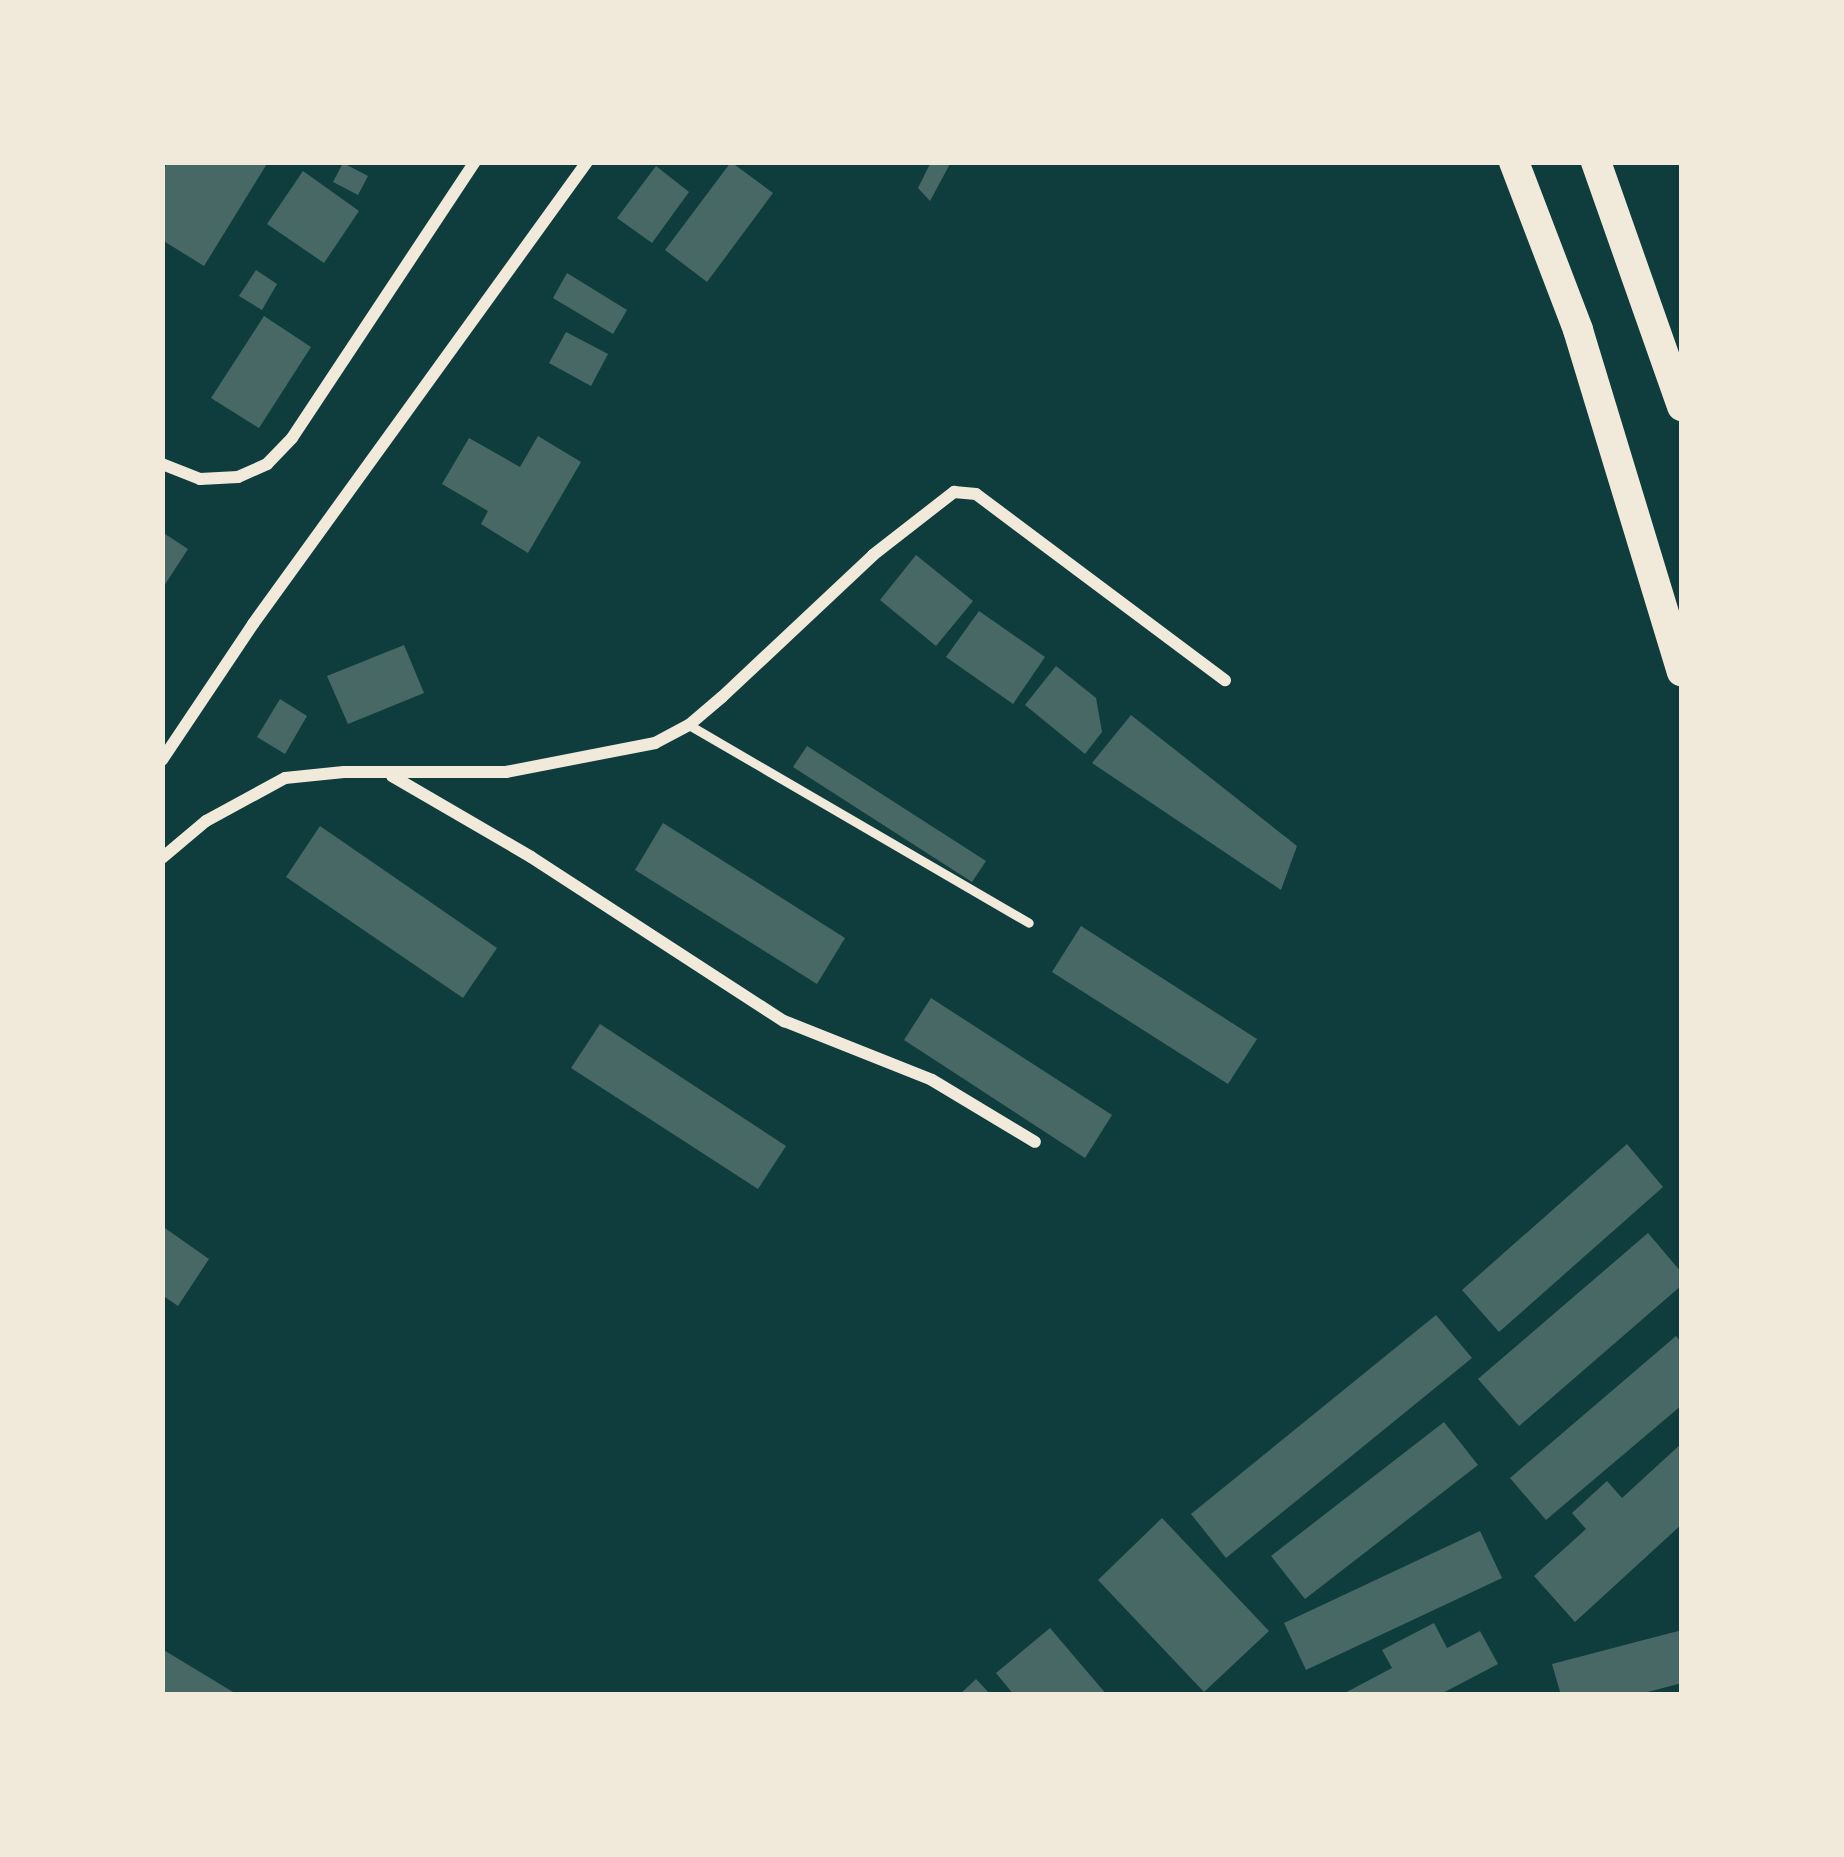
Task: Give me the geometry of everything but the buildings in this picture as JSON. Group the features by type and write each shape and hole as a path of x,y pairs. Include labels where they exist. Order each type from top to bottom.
{"highway":[{"path":"1514,162 1578,330 1682,672"},
{"path":"1596,162 1682,406"}],"street":[{"path":"162,464 200,479 238,477 267,464 292,438 475,162"},
{"path":"162,760 253,624 586,162"},
{"path":"162,858 206,821 285,778 506,772 655,742 689,725 873,555 954,492 976,494 1226,680"},
{"path":"386,773 531,857 784,1021 932,1080 1035,1142"}],"lane":[{"path":"689,725 1029,923"}]}
